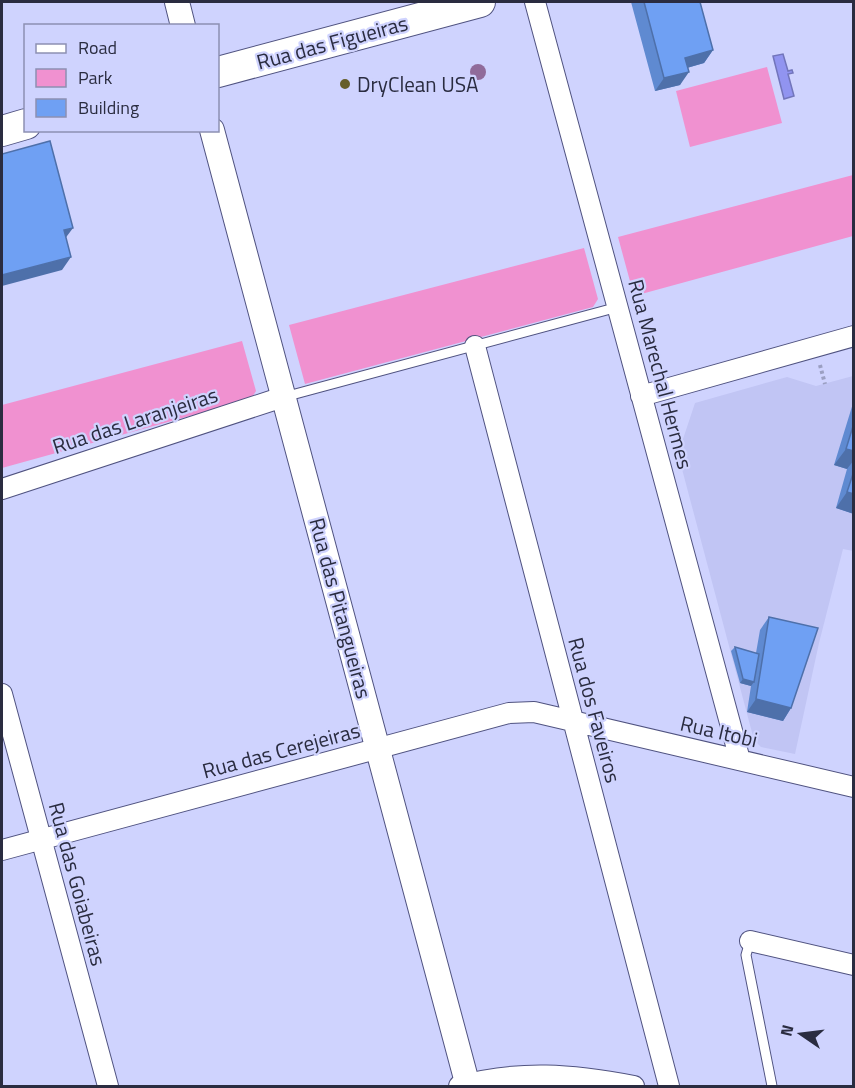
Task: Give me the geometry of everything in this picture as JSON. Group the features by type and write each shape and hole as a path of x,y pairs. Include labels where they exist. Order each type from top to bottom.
{"main road":[{"name":"Rua das Figueiras","path":"219,72 480,2"},
{"path":"2,131 24,125"}],"street":[{"path":"177,2 182,24"},
{"name":"Rua Marechal Hermes","path":"535,2 740,760"},
{"name":"Rua das Pitangueiras","path":"213,132 379,748 465,1086"},
{"path":"641,396 854,336"},
{"name":"Rua dos Faveiros","path":"475,346 669,1086"},
{"name":"Rua das Laranjeiras","path":"2,489 283,397"},
{"name":"Rua das Goiabeiras","path":"2,694 108,1086"},
{"name":"Rua das Cerejeiras","path":"2,850 509,713 534,712 573,722"},
{"name":"Rua Itobi","path":"573,722 854,787"},
{"path":"750,941 854,965"},
{"path":"465,1086 538,1074 626,1086"}],"lane":[{"path":"283,397 618,307"},
{"path":"750,941 746,955 772,1086"}],"shaded area":[{"path":"853,376 853,551 843,549 819,643 795,754 761,747 754,740 678,454 695,403 787,377 816,386"}],"green space":[{"path":"767,67 782,123 690,147 676,91"},
{"path":"853,175 853,236 634,296 618,237"},
{"path":"584,248 598,299 593,307 305,384 289,325"},
{"path":"242,341 256,391 251,399 2,468 2,405"}],"water":[{"path":"783,54 788,71 792,70 793,73 788,74 794,96 784,99 773,56"}],"building":[{"path":"644,2 700,2 713,50 685,58 689,72 664,78"},
{"path":"50,141 73,228 64,230 71,257 2,275 2,154"},
{"path":"854,423 854,451 846,449"},
{"path":"854,471 854,494 847,492"},
{"path":"769,617 818,628 791,708 756,699"},
{"path":"735,647 759,654 754,682 743,679"}],"place":[{"name":"DryClean USA","path":"345,84"}]}
